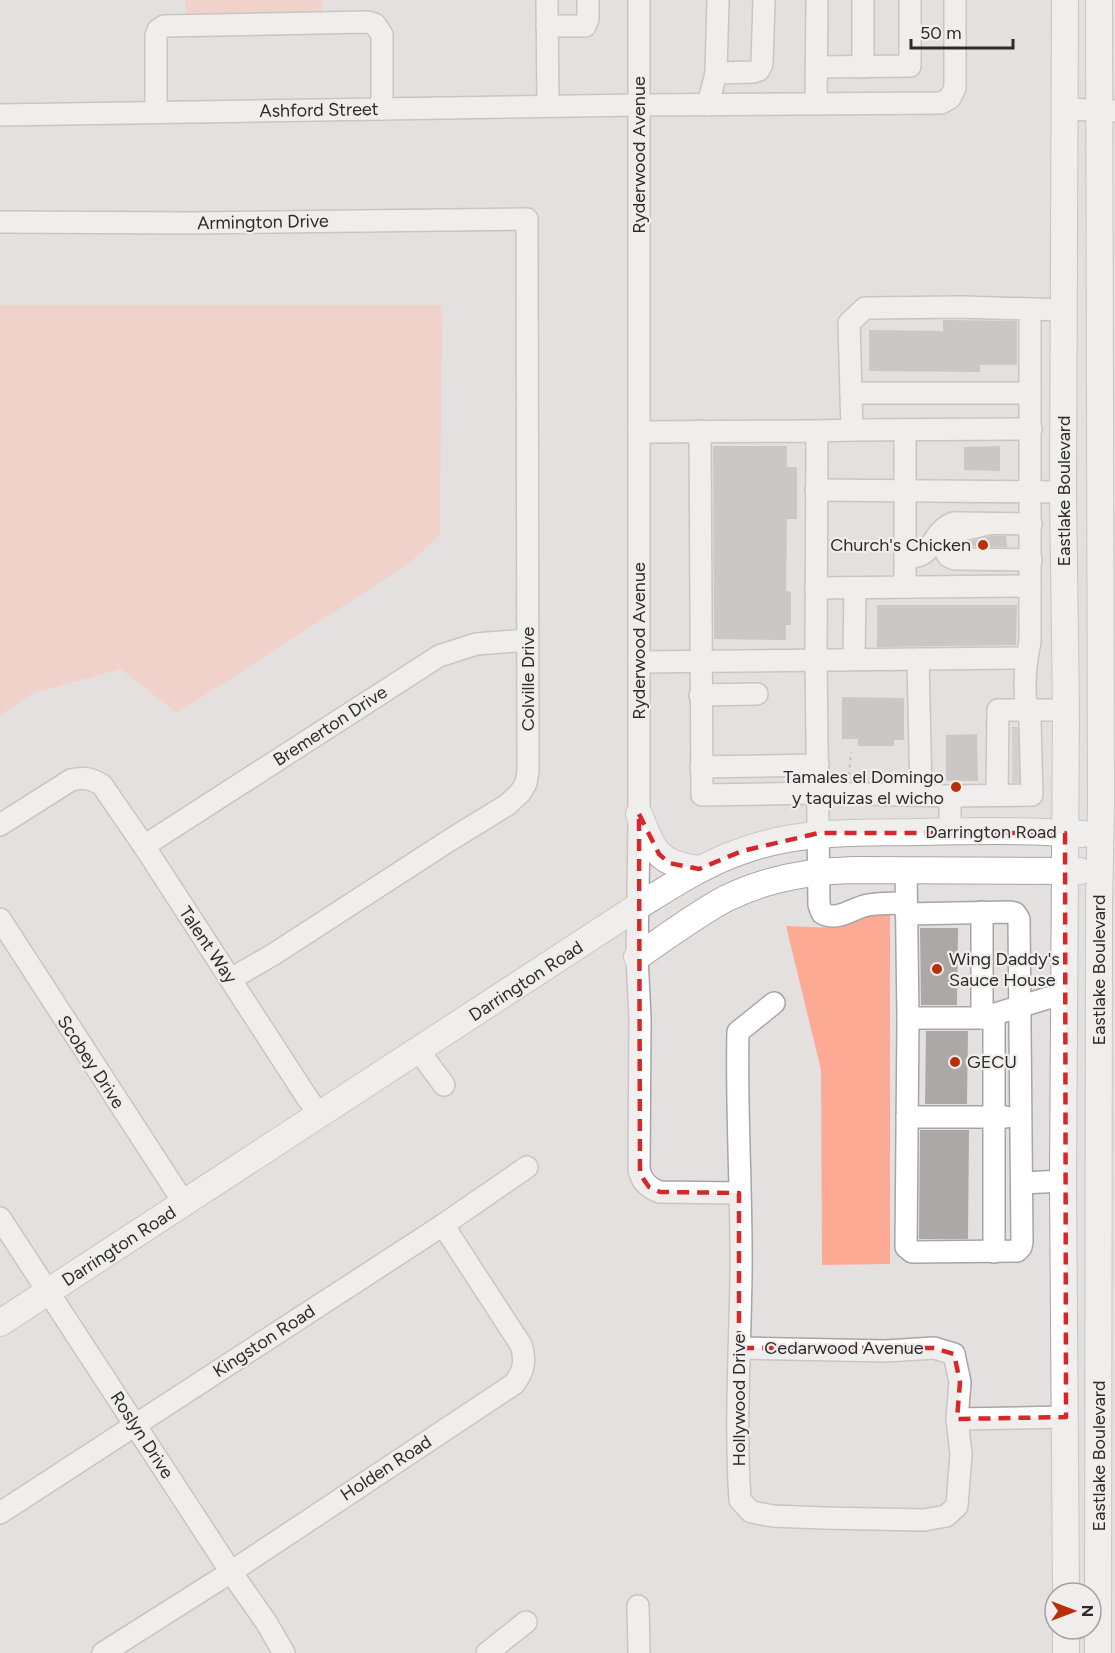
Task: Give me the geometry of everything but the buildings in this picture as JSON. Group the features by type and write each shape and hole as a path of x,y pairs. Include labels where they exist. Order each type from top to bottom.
{"main road":[{"name":"Eastlake Boulevard","path":"1065,0 1063,492 1066,710 1063,1180 1066,1581"},
{"name":"Eastlake Boulevard","path":"1098,1653 1107,1416 1098,1179 1108,836 1107,110 1099,0"},
{"path":"1063,492 1107,492"},
{"path":"639,814 651,843 659,854 669,863 699,869"},
{"name":"Darrington Road","path":"0,1323 637,907 699,869 742,850 819,833 950,831 1108,836"},
{"path":"637,957 728,898 787,877 819,871 1107,872"},
{"path":"1063,1180 1098,1179"}],"street":[{"path":"547,0 548,106"},
{"path":"547,26 585,26 588,16 588,0"},
{"name":"Ryderwood Avenue","path":"639,0 637,907 640,1029 639,1169 642,1179 649,1187 660,1192 739,1193"},
{"path":"708,105 716,73 718,0"},
{"path":"716,73 759,70 764,58 764,0"},
{"path":"816,104 817,0"},
{"path":"863,0 863,67"},
{"path":"816,67 910,66 910,0"},
{"name":"Ashford Street","path":"0,114 941,103 950,98 955,88 955,0"},
{"path":"156,112 156,36 158,30 164,26 356,23 375,24 382,35 382,109"},
{"path":"1066,109 1107,110"},
{"name":"Armington Drive","path":"0,222 191,223 527,219"},
{"name":"Colville Drive","path":"231,979 274,954 515,799 526,783 528,771 527,219"},
{"path":"852,430 849,323 865,308 1063,310"},
{"path":"997,795 1017,756 1030,722 1024,693 1026,658 1030,642 1030,309"},
{"path":"852,393 1030,393"},
{"path":"639,432 1031,429"},
{"path":"904,430 904,587"},
{"path":"700,431 702,795 819,793 1032,795 998,710 1066,710"},
{"path":"817,431 816,660 819,905 825,915 837,916 866,906 906,909 1010,912 1017,915 1020,1007 1021,1247 1011,1252 912,1252 906,1247 908,1018 906,909 906,870"},
{"path":"816,490 1063,492"},
{"path":"904,558 926,553 943,528 953,523 1031,524"},
{"path":"988,524 949,533 945,540 945,551 948,556 956,559 1031,560"},
{"path":"816,588 1030,586"},
{"path":"854,659 855,588"},
{"name":"Bremerton Drive","path":"144,846 439,656 476,644 528,640"},
{"path":"639,662 1026,658"},
{"path":"918,659 921,795"},
{"path":"700,694 757,694"},
{"path":"701,767 818,765"},
{"name":"Talent Way","path":"0,825 71,780 92,779 106,789 320,1115"},
{"path":"950,796 950,831"},
{"path":"982,912 994,1117 994,1252"},
{"name":"Scobey Drive","path":"0,919 184,1203"},
{"path":"908,1018 988,1016 1048,998 1064,998"},
{"name":"Hollywood Drive","path":"774,1003 738,1032 741,1273 740,1500 751,1512 773,1516 883,1520 924,1520 946,1516 957,1506 961,1454 957,1419"},
{"path":"419,1051 444,1086"},
{"path":"907,1117 1021,1117"},
{"name":"Kingston Road","path":"0,1513 443,1225 527,1167"},
{"path":"1022,1182 1063,1180"},
{"name":"Roslyn Drive","path":"0,1218 50,1291 284,1653"},
{"name":"Holden Road","path":"103,1653 231,1572 514,1384 522,1373 524,1355 521,1345 443,1225"},
{"name":"Cedarwood Avenue","path":"739,1348 886,1350 934,1348 954,1354 960,1382 957,1419"},
{"path":"957,1419 1066,1418"},
{"path":"638,1606 639,1653"},
{"path":"487,1653 526,1622"}],"highlighted area":[{"path":"639,814 659,854 669,863 699,869 742,851 819,833 1065,833 1066,1417 957,1419 960,1382 954,1354 934,1348 739,1348 739,1193 660,1192 649,1187 640,1174"}],"shaded area":[{"path":"185,0 322,0 322,15 186,16"},
{"path":"0,305 442,305 440,535 407,565 177,713 121,669 33,693 0,715"},
{"path":"890,911 890,1264 822,1265 821,1070 786,926 837,928 852,924 860,917"}],"tunnel":[{"path":"1012,739 1027,739"},
{"path":"1012,755 1027,755"},
{"path":"1012,772 1027,772"}],"place":[{"name":"Church's Chicken","path":"983,545"},
{"name":"Tamales el Domingo y taquizas el wicho","path":"956,787"},
{"name":"Wing Daddy's Sauce House","path":"937,969"},
{"name":"GECU","path":"955,1062"}]}
